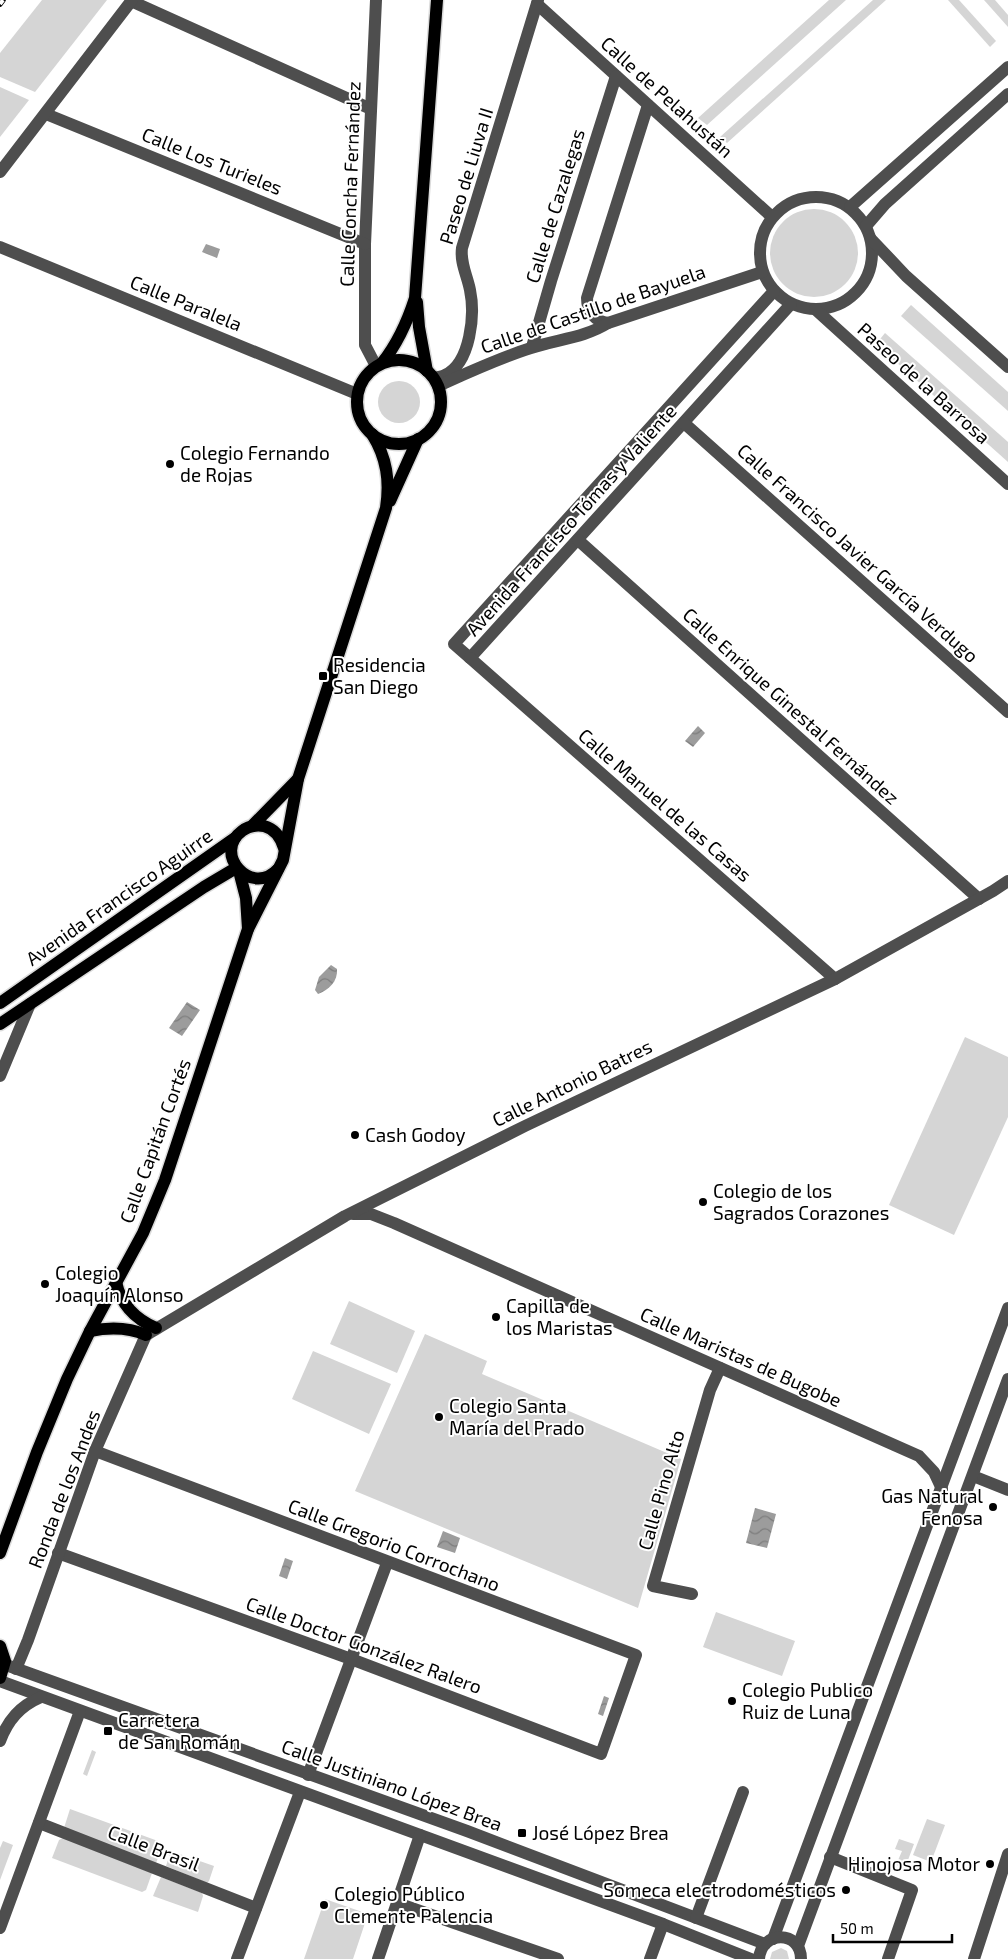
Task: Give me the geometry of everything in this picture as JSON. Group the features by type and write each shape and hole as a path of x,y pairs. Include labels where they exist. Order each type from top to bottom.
{"main road":[{"path":"357,394 364,378 390,352 405,327 414,298 417,282 437,0"},
{"name":"Calle Capitán Cortés","path":"381,523 418,439 430,430 438,416 440,402 419,327 417,282"},
{"path":"379,365 392,360 404,360 415,363 433,378"},
{"name":"Calle Capitán Cortés","path":"0,1553 67,1379 90,1330 143,1233 165,1180 248,929 283,860 298,779 386,508 388,478 382,453 372,434 359,416 357,394"},
{"path":"372,434 382,440 393,443 407,443 418,439"},
{"name":"Calle Capitán Cortés","path":"248,929 246,898 231,853 235,838 243,830 252,826 298,779"},
{"path":"252,826 261,826 273,830 284,848"},
{"name":"Avenida Francisco Aguirre","path":"0,1003 235,838"},
{"path":"238,870 249,877 258,879 270,876 279,868"},
{"name":"Avenida Francisco Aguirre","path":"0,1024 204,887 238,870"},
{"path":"116,1282 122,1300 128,1309 151,1331"},
{"path":"90,1330 115,1328 151,1331"},
{"path":"0,1646 10,1667 0,1679"}],"street":[{"path":"0,172 132,0 371,109"},
{"name":"Calle Concha Fernández","path":"376,0 365,244 366,345 379,365"},
{"name":"Calle de Pelahustán","path":"537,2 772,217"},
{"name":"Paseo de Liuva II","path":"433,378 445,375 452,370 462,358 467,343 472,316 472,302 461,262 462,248 537,2"},
{"path":"850,207 876,186 1008,66"},
{"name":"Calle de Cazalegas","path":"532,348 551,281 616,76"},
{"path":"866,226 885,204 1008,94"},
{"path":"608,323 597,320 593,316 587,305 587,298 648,105"},
{"name":"Calle Los Turieles","path":"46,114 365,244"},
{"path":"809,196 826,197 850,207 862,219 871,239 871,264 866,279 853,295 835,306 815,309 791,304 774,291 762,272 760,243 764,229 772,217 784,205 809,196"},
{"path":"871,239 906,276 1008,367"},
{"name":"Calle Paralela","path":"0,247 357,394"},
{"name":"Calle de Castillo de Bayuela","path":"433,378 586,334 608,323 762,272"},
{"name":"Avenida Francisco Tómas y Valiente","path":"774,291 454,644 470,658 791,304"},
{"name":"Paseo de la Barrosa","path":"815,309 1008,484"},
{"name":"Calle Francisco Javier García Verdugo","path":"684,422 1008,712"},
{"name":"Calle Enrique Ginestal Fernández","path":"578,540 979,899"},
{"name":"Calle Manuel de las Casas","path":"470,658 835,979"},
{"name":"Calle Antonio Batres","path":"151,1331 344,1216 525,1126 835,979 1008,881"},
{"path":"0,1076 30,1004"},
{"name":"Calle Maristas de Bugobe","path":"344,1216 371,1214 919,1456 934,1472 942,1489"},
{"path":"759,1959 761,1951 769,1941 942,1489 1008,1308"},
{"name":"Ronda de los Andes","path":"10,1667 58,1552 95,1451 151,1331"},
{"name":"Calle Pino Alto","path":"692,1594 653,1586 710,1390 720,1368"},
{"path":"803,1955 830,1857 1008,1379"},
{"name":"Calle Gregorio Corrochano","path":"95,1451 387,1563 636,1655 620,1699"},
{"path":"973,1476 1008,1490"},
{"name":"Calle Doctor González Ralero","path":"58,1552 601,1754 620,1699"},
{"path":"308,1775 387,1563"},
{"name":"Calle Justiniano López Brea","path":"10,1667 467,1831 696,1918 769,1941 786,1938 803,1955"},
{"name":"Calle Justiniano López Brea","path":"0,1679 41,1698 663,1924 751,1959"},
{"path":"0,1741 13,1716 30,1702 41,1698"},
{"path":"0,1928 80,1711"},
{"path":"237,1959 300,1792"},
{"path":"696,1918 743,1792"},
{"name":"Calle Brasil","path":"39,1823 256,1908"},
{"path":"378,1959 420,1835"},
{"path":"974,1959 1008,1854"},
{"path":"830,1857 912,1890 888,1959"},
{"path":"396,1903 558,1959"},
{"path":"650,1959 663,1924"}],"shaded area":[{"path":"42,0 107,0 35,92 0,77 0,53"},
{"path":"829,0 846,0 707,125 698,118"},
{"path":"873,0 886,0 727,143 720,137"},
{"path":"948,0 959,0 996,41 990,47"},
{"path":"984,0 995,0 1008,15 1008,27"},
{"path":"0,87 29,100 0,137"},
{"path":"814,209 831,212 839,216 851,228 855,236 858,253 855,270 851,278 839,290 831,294 814,297 797,294 789,290 777,278 773,270 770,253 773,236 777,228 789,216 797,212"},
{"path":"911,305 1008,392 1008,411 901,316"},
{"path":"885,333 1008,442 1008,462 876,344"},
{"path":"399,381 414,387 420,402 414,417 399,423 384,417 378,402 384,387"},
{"path":"965,1037 1008,1057 1008,1117 954,1235 889,1205"},
{"path":"349,1301 415,1331 397,1373 330,1344"},
{"path":"425,1334 487,1361 482,1374 681,1459 638,1608 355,1491"},
{"path":"313,1351 391,1384 369,1434 292,1399"},
{"path":"716,1612 795,1641 782,1676 703,1647"},
{"path":"92,1750 96,1752 87,1776 83,1774"},
{"path":"70,1809 158,1841 157,1846 162,1848 156,1863 64,1828"},
{"path":"927,1819 945,1825 931,1862 913,1855"},
{"path":"63,1838 152,1873 146,1890 142,1892 52,1858 59,1840"},
{"path":"899,1839 914,1844 905,1868 896,1865 902,1851 895,1849"},
{"path":"3,1841 13,1845 0,1880 0,1848"},
{"path":"171,1851 214,1866 209,1881 207,1883 166,1866"},
{"path":"161,1877 202,1893 203,1896 198,1912 153,1896"},
{"path":"325,1899 368,1914 353,1959 304,1959"},
{"path":"781,1948 787,1951 789,1959 770,1959 772,1952"}],"water":[{"path":"206,244 220,249 217,258 202,252"},
{"path":"698,726 705,733 693,747 685,741"},
{"path":"331,965 337,969 336,977 326,990 318,994 315,990 319,977"},
{"path":"187,1002 200,1010 182,1036 169,1028"},
{"path":"755,1508 776,1514 767,1548 746,1543"},
{"path":"443,1531 460,1538 455,1553 437,1547"},
{"path":"285,1558 293,1561 287,1579 279,1576"},
{"path":"604,1696 609,1698 603,1716 598,1714"}],"railway":[{"path":"0,4 3,0"}],"place":[{"name":"Colegio Fernando de Rojas","path":"170,464"},
{"name":"Residencia San Diego","path":"323,676"},
{"name":"Cash Godoy","path":"355,1135"},
{"name":"Colegio de los Sagrados Corazones","path":"703,1202"},
{"name":"Colegio Joaquín Alonso","path":"45,1284"},
{"name":"Capilla de los Maristas","path":"496,1317"},
{"name":"Colegio Santa María del Prado","path":"439,1417"},
{"name":"Gas Natural Fenosa","path":"993,1507"},
{"name":"Colegio Publico Ruiz de Luna","path":"732,1701"},
{"name":"Carretera de San Román","path":"108,1731"},
{"name":"José López Brea","path":"522,1833"},
{"name":"Hinojosa Motor","path":"990,1864"},
{"name":"Someca electrodomésticos","path":"846,1890"},
{"name":"Colegio Público Clemente Palencia","path":"324,1905"}]}
